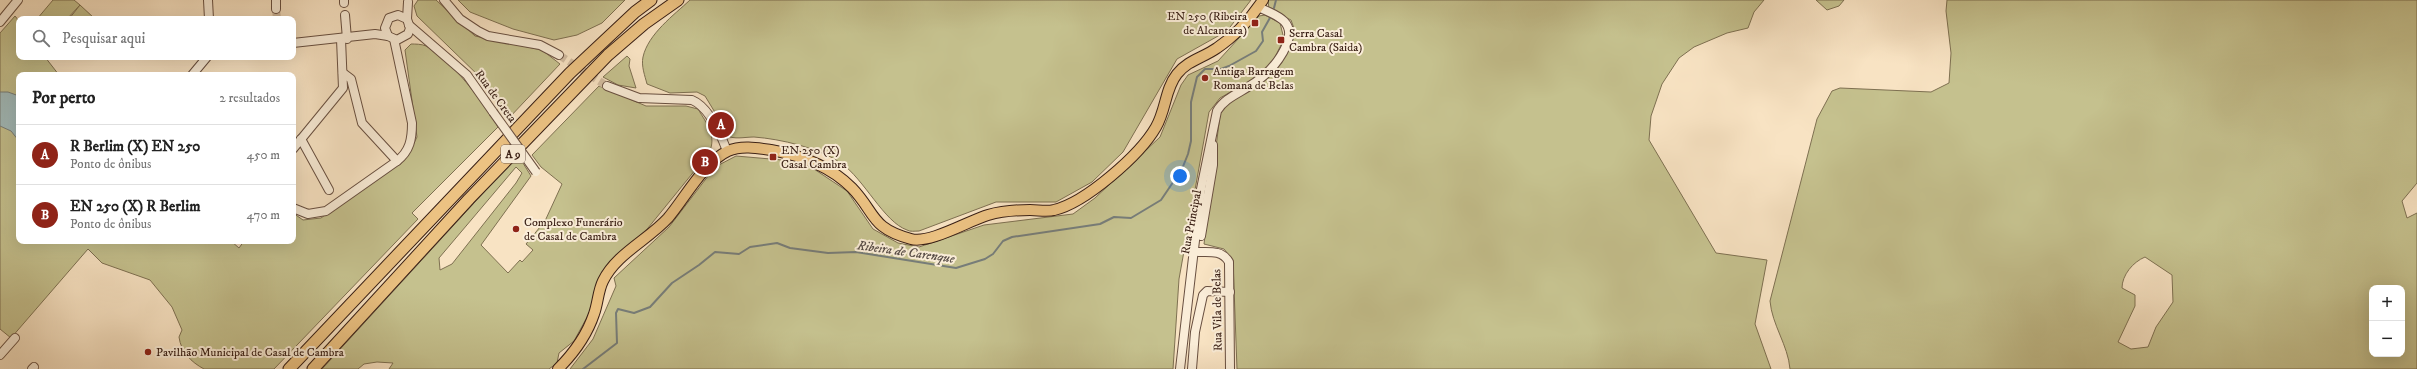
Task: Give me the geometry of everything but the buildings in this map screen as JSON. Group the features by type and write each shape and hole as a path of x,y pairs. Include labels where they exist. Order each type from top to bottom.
{"highway":[{"name":"A 9","path":"289,369 570,73 635,12 651,0"},
{"name":"A 9","path":"313,369 360,320 469,199 608,55 644,24 678,0"}],"main road":[{"path":"558,369 582,341 594,314 603,282 610,270 667,219 702,174 727,151 752,148 770,150 789,154 822,166 853,190 875,222 886,229 914,240 927,238 997,212 1052,211 1071,205 1100,186 1139,148 1157,126 1170,86 1177,74 1187,64 1216,49 1233,35 1261,3"}],"street":[{"path":"0,22 18,0"},
{"path":"208,0 210,16"},
{"path":"276,0 276,9"},
{"path":"444,0 460,19 488,36 540,45 559,55"},
{"path":"375,34 389,18 395,15 409,1"},
{"path":"296,209 308,214 326,212 397,161 406,152 412,137 412,123 398,52 398,37 408,22 409,1"},
{"name":"Rua Principal","path":"1180,369 1201,189 1205,163 1212,139 1217,111 1220,105 1260,80 1278,61 1289,39 1290,28 1279,16 1261,3"},
{"path":"296,145 343,89 345,15"},
{"path":"395,15 401,16 408,22"},
{"name":"Rua de Creta","path":"408,22 428,42 467,75 536,172"},
{"path":"385,24 398,37"},
{"name":"Rua de Creta","path":"296,43 344,39 375,34 428,42"},
{"path":"194,72 204,60"},
{"path":"343,73 351,80 362,123 397,161"},
{"path":"607,86 639,98 692,100 698,102 724,143 727,151"},
{"path":"301,139 329,190"},
{"name":"Rua Principal","path":"1190,286 1198,252 1214,165 1212,139"},
{"name":"Rua Vila de Belas","path":"1198,252 1218,253 1226,256 1229,262 1230,369"},
{"path":"1192,369 1195,332 1203,295 1208,292 1230,292"},
{"path":"0,355 15,338"}],"shaded area":[{"path":"53,0 74,0 80,5 70,16 40,16"},
{"path":"418,0 436,0 475,36 542,50 560,64 508,119 482,79 417,16 414,6"},
{"path":"458,0 625,0 602,23 577,35 554,40 513,29 470,12"},
{"path":"690,0 1251,0 1227,31 1177,59 1123,152 1092,182 1056,202 996,202 919,231 908,231 882,210 858,179 841,163 822,153 788,142 754,137 730,137 705,96 697,92 670,93 647,84 642,64 643,57 650,40 669,19"},
{"path":"1268,0 1764,0 1754,12 1748,28 1727,33 1694,47 1679,58 1662,84 1651,116 1649,140 1716,253 1767,260 1755,324 1771,369 1237,369 1233,260 1224,249 1204,244 1220,115 1223,106 1271,74 1293,39 1295,31 1291,20 1269,9"},
{"path":"1816,0 1844,0 1839,6 1827,10"},
{"path":"1947,0 2417,0 2417,183 2402,201 2407,218 2417,213 2417,369 1790,369 1789,360 1771,310 1770,301 1817,119 1832,91 1840,88 1931,92 1949,83 1951,53 1946,11","holes":["2145,257 2172,275 2173,302 2156,327 2148,347 2131,349 2118,342 2135,306 2135,295 2122,288 2124,278 2132,266"]},
{"path":"80,5 92,16 71,16"},
{"path":"1265,15 1280,23 1284,39 1273,61 1257,77 1220,98 1209,112 1179,279 1173,369 570,369 593,339 616,286 614,278 669,227 715,167 736,156 782,160 811,167 847,191 873,229 898,243 919,247 984,225 1073,214 1095,198 1160,137 1181,85 1188,75 1218,61 1259,16"},
{"path":"15,16 16,60 47,60 57,72 16,72 16,244 234,244 239,248 242,244 296,244 296,215 303,220 321,218 407,157 417,137 405,50 411,44 421,44 426,46 446,61 466,82 498,127 412,213 418,219 274,369 204,369 199,366 184,352 179,337 182,330 172,307 150,280 102,263 88,249 11,338 0,329 0,33"},
{"path":"627,56 630,59 629,66 636,88 618,85 603,77"},
{"path":"599,86 646,106 686,106 698,109 710,130 712,141 709,153 648,228 622,253 574,341 559,353 557,363 549,369 389,369 393,363 377,362 364,364 358,369 322,369 518,155 531,176 481,245 508,273 520,260 522,262 533,250 526,244 545,221 562,184 541,167 532,155","holes":["516,167 522,173 516,183 452,264 440,270 439,258"]}],"water":[{"path":"0,92 8,92 16,95 16,137 11,131 0,126"}],"waterway":[{"name":"Ribeira de Carenque","path":"1274,8 1276,0"},
{"name":"Ribeira de Carenque","path":"583,369 617,343 616,313 618,309 634,313 650,307 672,283 715,252 739,254 750,247 777,243 790,248 828,253 856,252 956,268 985,259 993,254 1003,241 1012,237 1100,224 1114,217 1131,218 1161,200 1182,169 1191,141 1191,102 1197,77 1205,69 1221,69 1256,51 1263,41 1262,32 1271,16"}],"tunnel":[{"path":"276,9 277,16"},
{"path":"559,55 607,86"}],"place":[{"name":"EN 250 (Ribeira de Alcantara)","path":"1255,23"},
{"name":"Serra Casal Cambra (Saida)","path":"1281,40"},
{"name":"Antiga Barragem Romana de Belas","path":"1205,78"},
{"name":"R Berlim (X) EN 250","path":"721,125"},
{"name":"EN 250 (X) Casal Cambra","path":"773,157"},
{"name":"EN 250 (X) R Berlim","path":"705,162"},
{"name":"Complexo Funerário de Casal de Cambra","path":"516,229"},
{"name":"Pavilhão Municipal de Casal de Cambra","path":"148,352"}]}
